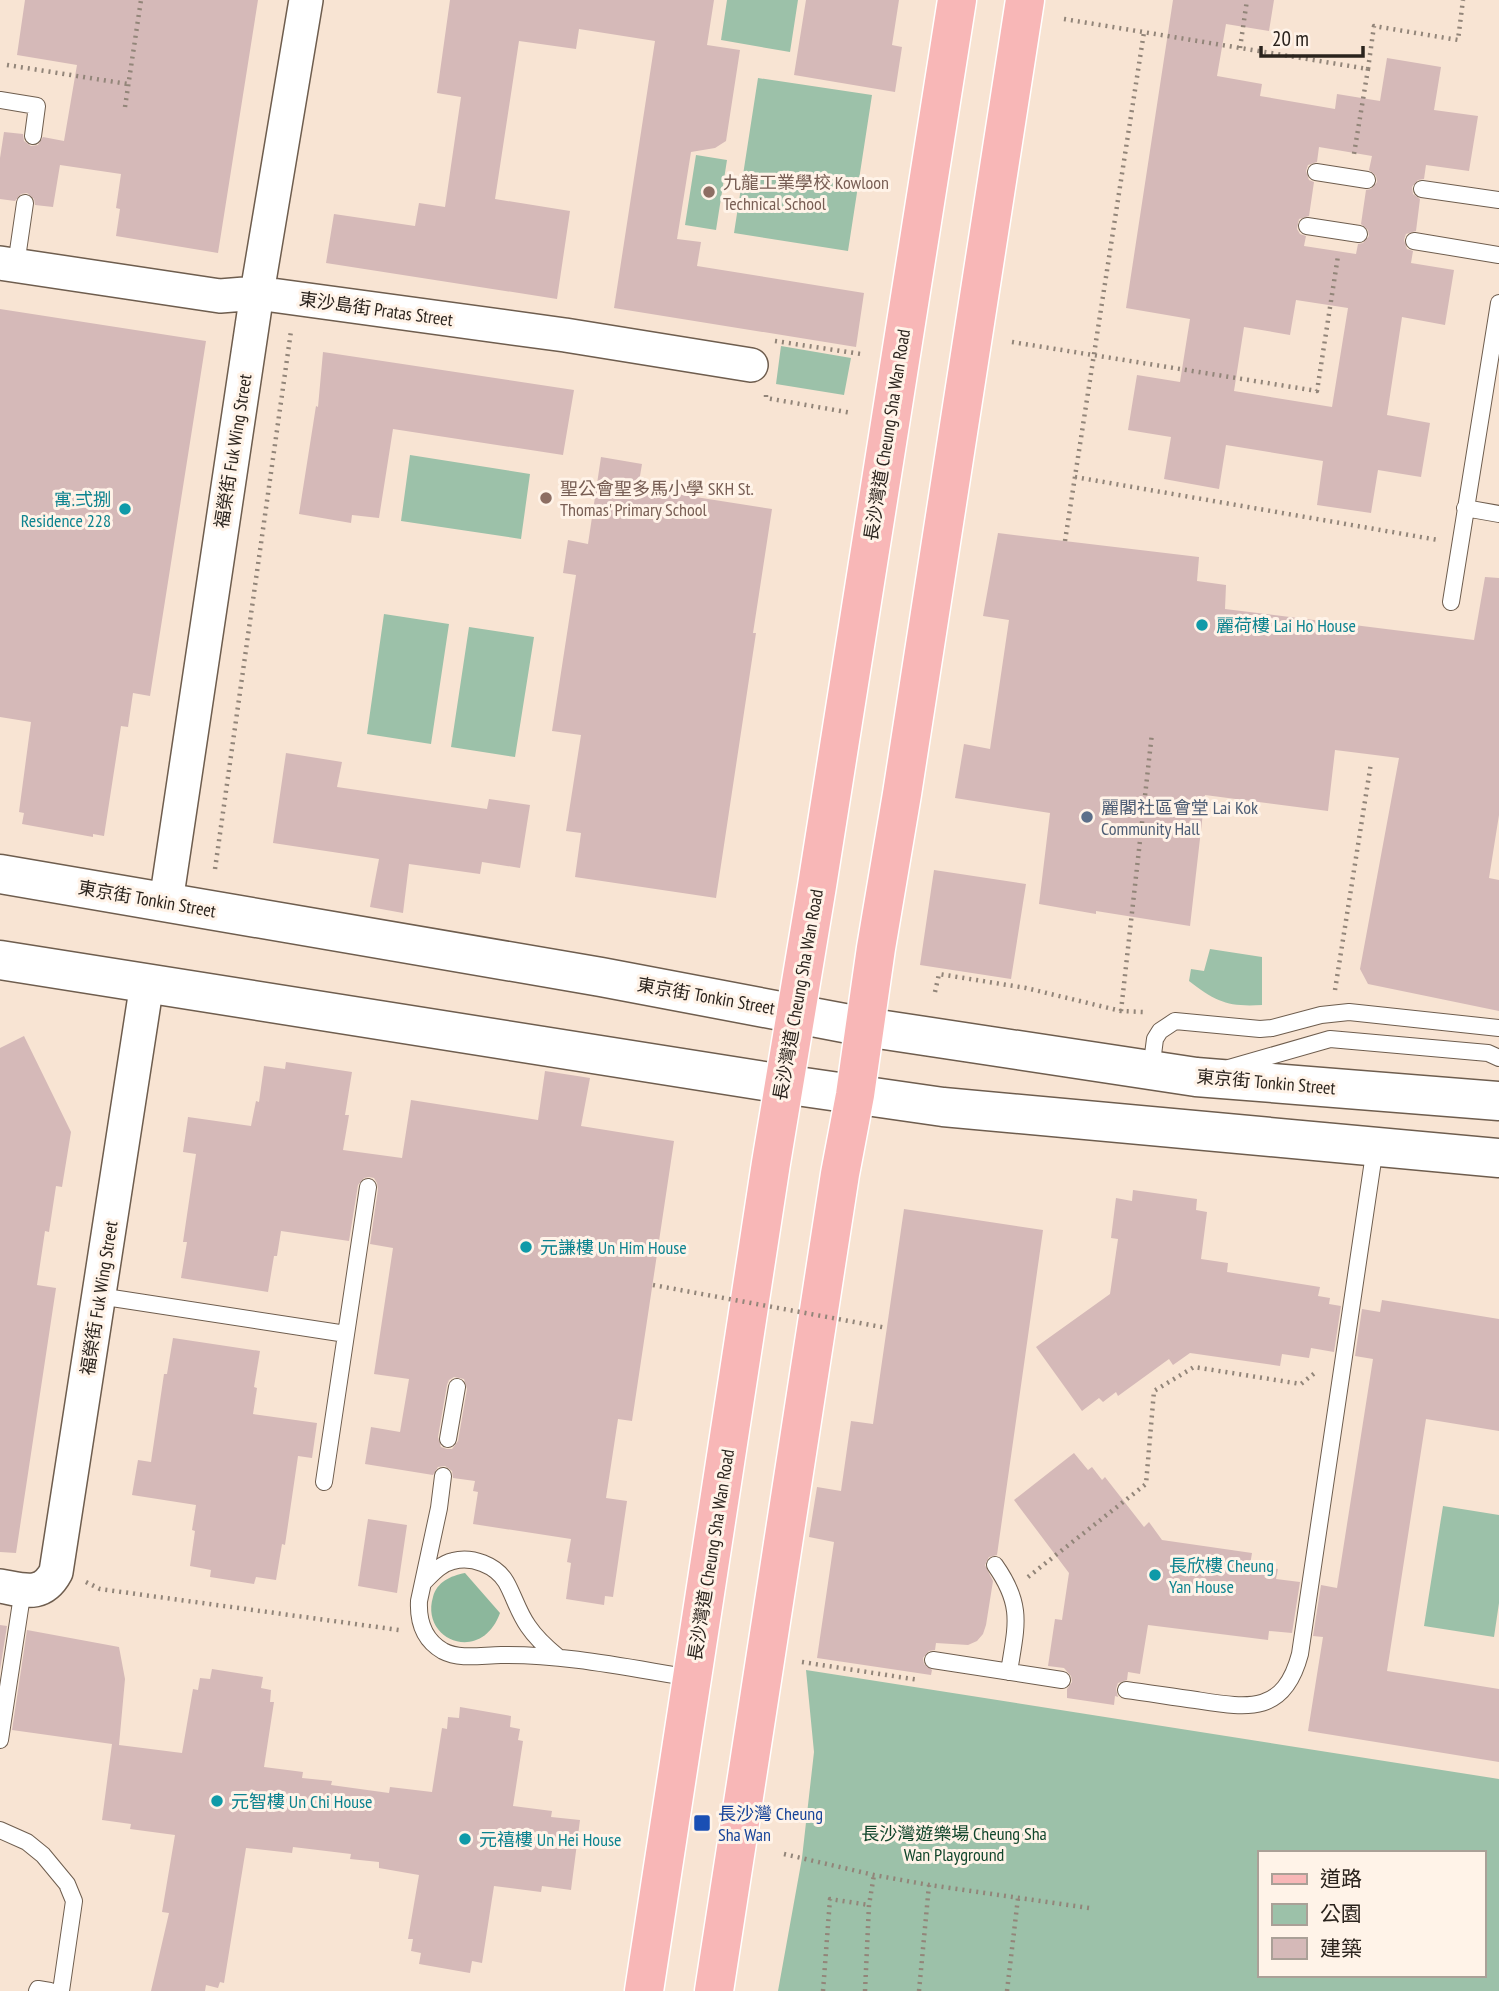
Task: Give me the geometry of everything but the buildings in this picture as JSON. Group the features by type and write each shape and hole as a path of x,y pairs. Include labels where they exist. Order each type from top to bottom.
{"main road":[{"name":"長沙灣道 Cheung Sha Wan Road","path":"644,1991 783,1084 957,0"},
{"path":"714,1991 1025,0"},
{"name":"東京街 Tonkin Street","path":"0,874 628,982 865,1027 1196,1077 1499,1101"},
{"path":"0,960 943,1107 1499,1158"}],"street":[{"name":"福榮街 Fuk Wing Street","path":"166,902 257,293 306,0"},
{"name":"東沙島街 Pratas Street","path":"8,264 220,296 257,293 565,335 764,368"},
{"name":"福榮街 Fuk Wing Street","path":"11,1588 31,1591 39,1589 47,1586 56,1572 147,983"}],"lane":[{"path":"0,100 37,106 33,136"},
{"path":"1316,172 1367,180"},
{"path":"1422,189 1499,200"},
{"path":"8,264 25,203"},
{"path":"1307,226 1359,234"},
{"path":"1414,242 1499,255"},
{"path":"1451,602 1499,303"},
{"path":"1465,508 1499,514"},
{"path":"1151,1070 1155,1039 1160,1031 1175,1021 1261,1029 1321,1015 1349,1012 1499,1028"},
{"path":"1196,1077 1330,1039 1488,1053 1499,1058"},
{"path":"1126,1690 1242,1707 1269,1700 1290,1681 1296,1668 1375,1146"},
{"path":"324,1482 368,1187"},
{"path":"99,1296 346,1334"},
{"path":"449,1439 457,1387"},
{"path":"443,1476 439,1508 419,1601 423,1630 432,1642 444,1651 458,1656 558,1657 692,1678"},
{"path":"423,1583 436,1569 453,1561 472,1560 490,1566 504,1579 528,1626 558,1657"},
{"path":"995,1565 1010,1591 1017,1619 1009,1672"},
{"path":"0,1741 11,1588"},
{"path":"933,1660 1062,1679"},
{"path":"0,1830 27,1842 43,1855 67,1884 74,1901 61,1991"},
{"path":"37,1991 50,1991"}],"path":[{"path":"125,107 141,0"},
{"path":"1240,48 1247,0"},
{"path":"1353,163 1374,26 1458,40 1463,0"},
{"path":"1064,19 1368,69"},
{"path":"1065,541 1144,33"},
{"path":"7,65 128,84"},
{"path":"1012,342 1317,391 1340,244"},
{"path":"215,869 291,331 305,332"},
{"path":"852,413 766,398 764,368 776,340 861,354"},
{"path":"1075,477 1460,544"},
{"path":"1121,1011 1152,733"},
{"path":"1335,994 1371,762"},
{"path":"935,992 939,974 1026,988"},
{"path":"653,1285 887,1328"},
{"path":"1010,1591 1146,1484 1154,1391 1194,1367 1301,1384 1317,1372"},
{"path":"76,1577 100,1589 418,1633 423,1630"},
{"path":"802,1662 925,1681"},
{"path":"785,1854 929,1885 1089,1908"},
{"path":"865,1991 869,1905 874,1875"},
{"path":"919,1991 929,1885"},
{"path":"823,1991 830,1899 869,1905"},
{"path":"1007,1991 1018,1899"}],"green space":[{"path":"727,0 798,0 790,52 721,40"},
{"path":"758,78 872,95 848,251 734,233"},
{"path":"696,155 727,160 716,230 685,225"},
{"path":"781,346 851,358 844,395 776,384"},
{"path":"410,455 530,474 521,539 401,521"},
{"path":"384,614 449,624 431,744 367,734"},
{"path":"469,627 534,637 515,757 451,747"},
{"path":"1210,949 1262,957 1262,1005 1223,1002 1189,981 1191,969 1204,971"},
{"path":"1443,1506 1499,1515 1499,1603 1494,1637 1424,1626"},
{"path":"465,1573 500,1613 491,1629 480,1638 467,1642 454,1641 443,1635 435,1625 431,1612 433,1597 438,1587 449,1578"},
{"name":"長沙灣遊樂場 Cheung Sha Wan Playground","path":"806,1670 1499,1779 1499,1991 778,1991 802,1858 814,1752"}],"place":[{"name":"九龍工業學校 Kowloon Technical School","path":"709,192"},
{"name":"聖公會聖多馬小學 SKH St. Thomas' Primary School","path":"546,498"},
{"name":"寓.弍捌 Residence 228","path":"125,509"},
{"name":"麗荷樓 Lai Ho House","path":"1202,625"},
{"name":"麗閣社區會堂 Lai Kok Community Hall","path":"1087,817"},
{"name":"元謙樓 Un Him House","path":"526,1247"},
{"name":"長欣樓 Cheung Yan House","path":"1155,1575"},
{"name":"元智樓 Un Chi House","path":"217,1801"},
{"name":"長沙灣 Cheung Sha Wan","path":"702,1823"},
{"name":"元禧樓 Un Hei House","path":"465,1839"}]}
